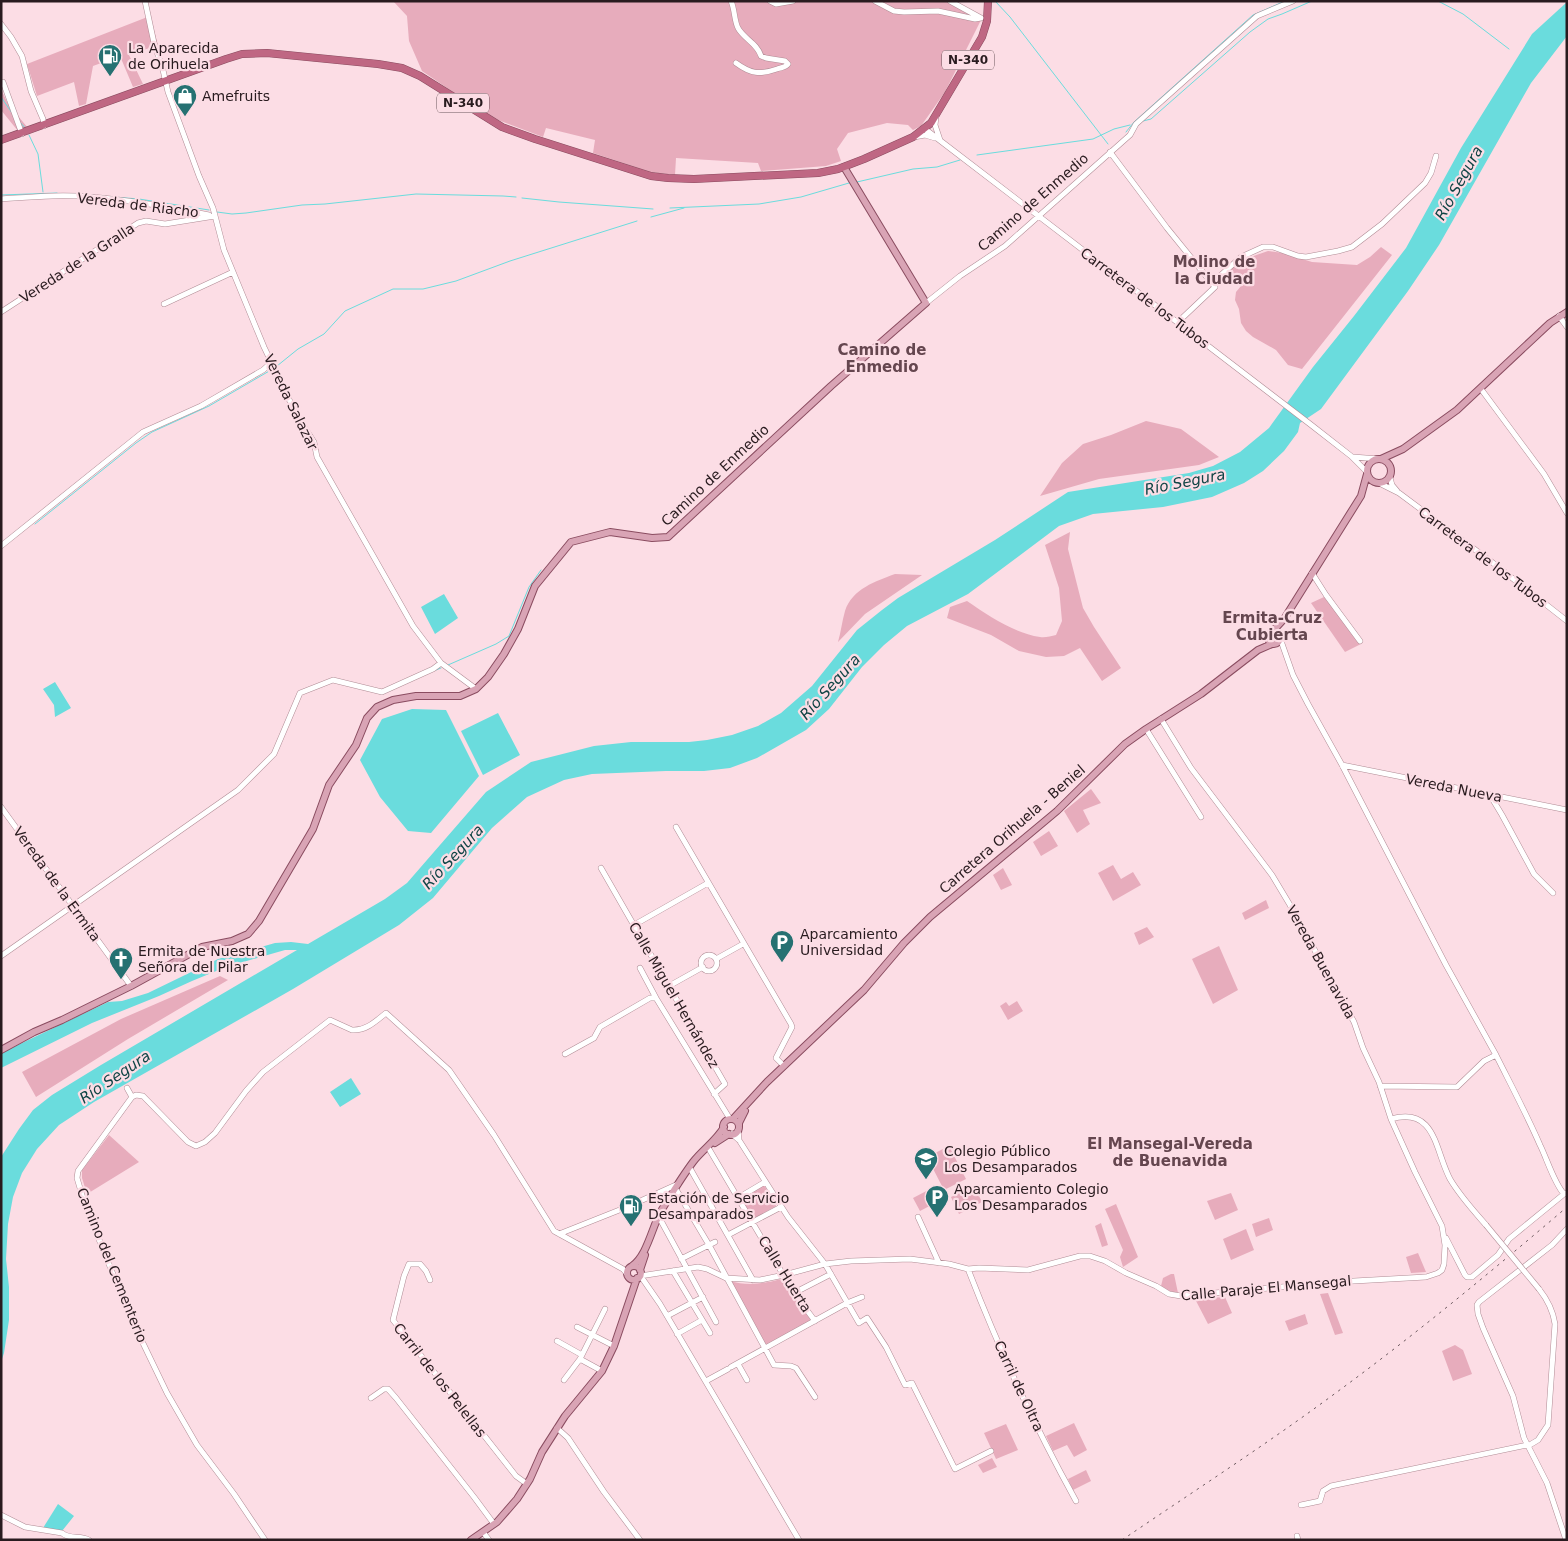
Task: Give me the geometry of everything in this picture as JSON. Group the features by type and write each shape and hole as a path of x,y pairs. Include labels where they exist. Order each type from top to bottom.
{"highway":[{"name":"N-340","path":"1,140 226,59 253,52 389,65 413,72 502,127 652,176 679,179 761,177 818,173 844,167 913,137 926,128 936,115 978,44 988,1"}],"main road":[{"path":"844,167 926,303"},
{"name":"Camino de Enmedio","path":"476,689 488,677 504,654 518,629 535,586 571,542 610,532 652,538 668,537 831,386 926,303"},
{"path":"1403,449 1392,463 1390,478 1387,481 1379,484 1370,480 1367,473 1369,464 1374,460 1403,449 1457,410 1550,323 1567,312"},
{"path":"1380,459 1388,462 1392,470"},
{"name":"Carretera Orihuela - Beniel","path":"1258,650 1284,619 1361,496 1367,473"},
{"name":"Carretera Orihuela - Beniel","path":"1361,496 1379,484"},
{"name":"Carretera Orihuela - Beniel","path":"631,1266 639,1259 654,1225 691,1170 717,1141 735,1131 746,1109 864,990 904,943 930,917 1057,811 1125,744 1146,728 1201,694 1258,650 1277,640 1284,619"},
{"path":"1276,632 1277,640 1269,641 1270,634 1276,632"},
{"path":"1,1050 34,1032 131,986 202,947 232,941 248,934 259,922 313,829 329,785 356,745 367,718 378,707 393,700 416,696 460,696 476,689"},
{"name":"Carretera Orihuela - Beniel","path":"731,1119 837,1014 846,1008"},
{"path":"731,1119 737,1122 735,1131 725,1132 725,1123 731,1119"},
{"name":"Carretera Orihuela - Beniel","path":"470,1540 494,1524 517,1499 564,1416 602,1371 614,1346 631,1295 640,1275 645,1254 660,1219 678,1184 693,1162 724,1127"},
{"path":"631,1266 637,1266 640,1275 632,1279 626,1274 631,1266"},
{"name":"Carretera Orihuela - Beniel","path":"626,1274 631,1295"}],"street":[{"name":"Vereda Salazar","path":"145,1 154,43 171,101 215,216 224,250 271,363 296,414 314,442 317,457 413,626 441,663 476,689"},
{"path":"731,1 740,32 759,49 761,56 785,60 788,64 785,67 758,74 744,69 736,63"},
{"path":"770,1 782,4 793,1"},
{"path":"875,1 899,12 938,11 984,20"},
{"path":"950,1 984,20"},
{"name":"Camino de Enmedio","path":"926,303 960,276 998,252 1039,217 1130,135 1136,124 1257,16 1293,1"},
{"path":"1,24 12,37 22,56 30,91 43,119 44,126"},
{"path":"2,82 22,134"},
{"path":"936,115 935,126 940,140"},
{"name":"Carretera de los Tubos","path":"926,128 1039,217 1310,424 1350,456 1367,473"},
{"name":"Carretera de los Tubos","path":"913,137 925,135 940,140"},
{"path":"1110,152 1167,228 1215,286 1178,322"},
{"path":"1212,283 1241,257 1263,247 1273,247 1306,257 1352,247 1382,224 1425,183 1431,173 1436,156"},
{"name":"Vereda de Riacho","path":"1,199 89,196 157,205 215,216"},
{"name":"Vereda de la Gralla","path":"1,312 138,223 146,221 165,224 215,216"},
{"path":"164,304 233,272"},
{"path":"1559,316 1567,327"},
{"path":"1,546 143,432 201,406 263,370 271,363"},
{"path":"1481,389 1544,474 1567,513"},
{"path":"1350,456 1380,459"},
{"name":"Carretera de los Tubos","path":"1390,478 1392,485 1399,493 1567,621"},
{"name":"Carretera de los Tubos","path":"1379,484 1399,493"},
{"path":"1312,573 1360,641"},
{"path":"1277,640 1284,650 1293,675 1308,704 1446,966 1496,1055 1555,1180 1565,1194 1509,1239 1498,1255 1472,1277 1467,1277 1465,1274 1445,1236"},
{"path":"1,956 238,790 274,754 300,693 333,680 382,692 433,669 441,663"},
{"name":"Vereda Buenavida","path":"1160,719 1191,768 1272,875 1290,905 1354,1022 1391,1119 1445,1236"},
{"path":"1146,728 1201,818"},
{"name":"Vereda Nueva","path":"1342,766 1567,810"},
{"path":"1490,795 1534,874 1553,893"},
{"name":"Vereda de la Ermita","path":"1,807 131,986"},
{"path":"676,826 792,1027 776,1058 784,1066"},
{"name":"Calle Miguel Hernández","path":"601,868 725,1084 714,1094"},
{"path":"634,925 708,883"},
{"path":"716,959 743,944"},
{"path":"703,967 702,962 705,956 712,956 716,959"},
{"path":"703,967 710,970 714,968 717,964 716,959"},
{"path":"669,986 703,967"},
{"path":"640,968 656,998 731,1119"},
{"path":"565,1054 594,1038 600,1028 650,998 656,998"},
{"path":"127,1088 132,1097 136,1095 143,1096 188,1142 196,1146 200,1145 215,1134 246,1091 263,1072 330,1020 356,1030 369,1026 386,1014 449,1070 494,1135 554,1232 626,1274"},
{"path":"1380,1086 1457,1087 1484,1061 1496,1055"},
{"name":"Camino del Cementerio","path":"132,1097 78,1171 77,1178 85,1204 127,1310 167,1393 196,1445 234,1494 265,1540"},
{"path":"1301,1505 1320,1501 1323,1491 1331,1486 1528,1446 1538,1440 1548,1425 1555,1324 1554,1315 1546,1298 1464,1200 1446,1172 1429,1128 1412,1116 1401,1116 1391,1119"},
{"path":"735,1131 781,1207 825,1264 858,1323 867,1318 886,1347 905,1385 912,1382 955,1469 991,1451"},
{"name":"Calle Huerta","path":"709,1149 794,1292 815,1321"},
{"path":"691,1170 753,1280"},
{"path":"738,1198 765,1182"},
{"path":"560,1234 628,1207 678,1184"},
{"path":"666,1188 674,1193 709,1245 774,1365 796,1368 815,1397"},
{"path":"728,1235 781,1207"},
{"path":"918,1217 939,1263"},
{"path":"660,1219 716,1322"},
{"path":"1566,1540 1547,1483 1522,1432 1513,1396 1483,1328 1477,1305 1502,1283 1552,1245 1567,1229"},
{"name":"Calle Paraje El Mansegal","path":"726,1278 760,1280 825,1264 879,1259 910,1259 949,1264 968,1269 1028,1270 1080,1256 1090,1256 1105,1261 1126,1274 1156,1286 1169,1294 1181,1296 1336,1282 1426,1277 1442,1270 1445,1236"},
{"path":"681,1259 716,1242"},
{"name":"Carril de los Pelellas","path":"430,1280 420,1264 409,1264 404,1276 393,1320 516,1476 527,1484"},
{"path":"640,1275 702,1267 726,1278"},
{"name":"Carril de Oltra","path":"968,1269 1005,1358 1060,1473 1076,1501"},
{"path":"673,1271 710,1333"},
{"path":"794,1292 831,1274"},
{"path":"640,1275 667,1316 799,1540"},
{"path":"667,1316 703,1297"},
{"path":"706,1381 862,1297"},
{"path":"564,1380 581,1357 605,1310"},
{"path":"677,1334 702,1320"},
{"path":"577,1328 614,1346"},
{"path":"558,1342 602,1371"},
{"path":"738,1364 747,1380"},
{"path":"371,1398 384,1389 388,1389 494,1524"},
{"path":"557,1428 568,1438 604,1492 640,1540"},
{"path":"1,1515 25,1527 62,1533 71,1538 82,1537 89,1540"},
{"path":"482,1532 489,1540"}],"shaded area":[{"path":"393,1 946,1 981,20 945,92 921,126 913,130 908,125 887,123 848,133 837,149 841,161 826,166 761,171 758,163 676,158 675,175 650,172 593,153 595,140 546,128 543,137 490,117 422,71 409,41 407,16"},
{"path":"150,16 158,45 129,55 143,84 133,87 120,56 93,66 86,104 79,106 74,82 37,96 27,64"},
{"path":"1,89 8,104 28,128 18,131 1,110"},
{"path":"1381,247 1392,255 1302,369 1288,365 1276,350 1253,337 1241,323 1239,309 1235,300 1236,292 1241,286 1225,272 1242,260 1268,251 1283,253 1312,262 1357,265"},
{"path":"1146,421 1181,429 1219,457 1199,465 1099,479 1040,496 1062,463 1083,444"},
{"path":"1070,532 1068,549 1083,608 1121,668 1102,681 1080,648 1064,656 1046,657 1019,651 991,635 947,618 950,607 967,601 993,618 1021,632 1042,637 1056,635 1062,621 1059,588 1045,545"},
{"path":"895,574 922,575 865,614 838,642 845,611 853,597 866,587"},
{"path":"1324,597 1361,644 1345,652 1311,603"},
{"path":"1091,789 1101,803 1083,810 1090,824 1077,833 1064,811"},
{"path":"1049,831 1058,846 1041,856 1033,842"},
{"path":"1113,865 1121,879 1133,872 1141,885 1113,901 1098,873"},
{"path":"1003,868 1012,885 1001,890 993,875"},
{"path":"1266,900 1269,908 1245,920 1242,913"},
{"path":"1147,927 1154,937 1139,945 1134,933"},
{"path":"1219,946 1238,990 1213,1004 1192,959"},
{"path":"220,976 228,980 128,1039 36,1097 22,1072 121,1019"},
{"path":"1017,1001 1023,1011 1008,1020 1000,1006 1006,1002 1009,1006"},
{"path":"109,1135 139,1162 87,1194 82,1178 82,1170"},
{"path":"949,1146 966,1179 944,1190 927,1157"},
{"path":"764,1185 776,1206 753,1219 741,1199"},
{"path":"974,1186 982,1202 959,1214 951,1197"},
{"path":"934,1187 941,1200 920,1211 913,1198"},
{"path":"1231,1193 1238,1210 1215,1220 1207,1201"},
{"path":"1116,1204 1138,1257 1123,1267 1120,1257 1123,1250 1105,1209"},
{"path":"1269,1218 1273,1230 1256,1237 1252,1224"},
{"path":"1101,1223 1108,1245 1102,1247 1095,1226"},
{"path":"1246,1229 1254,1250 1231,1260 1223,1239"},
{"path":"1418,1253 1426,1272 1411,1273 1406,1257"},
{"path":"1174,1274 1178,1293 1169,1291 1161,1286 1163,1278"},
{"path":"781,1279 811,1320 766,1345 730,1281 742,1284 755,1284"},
{"path":"1328,1293 1343,1333 1335,1335 1320,1294"},
{"path":"1225,1297 1232,1313 1208,1324 1195,1299"},
{"path":"1305,1314 1308,1324 1289,1331 1285,1321"},
{"path":"1455,1345 1463,1350 1472,1374 1453,1381 1442,1351"},
{"path":"1074,1423 1087,1450 1074,1457 1067,1445 1053,1451 1046,1436"},
{"path":"1006,1424 1018,1450 996,1459 984,1433"},
{"path":"992,1458 997,1467 983,1473 978,1465"},
{"path":"1086,1470 1091,1481 1073,1490 1068,1479"}],"water":[{"name":"Río Segura","path":"1567,2 1567,36 1531,83 1439,245 1408,291 1321,409 1300,423 1298,432 1284,451 1263,471 1244,483 1212,497 1163,507 1093,514 1059,526 968,594 907,626 862,667 829,709 806,730 757,758 730,768 704,771 592,774 564,780 527,797 492,828 433,898 399,925 293,989 94,1102 59,1125 37,1149 22,1173 13,1197 8,1224 6,1259 9,1287 9,1320 1,1362 1,1157 19,1129 33,1110 52,1095 297,950 285,950 226,967 92,1023 1,1068 1,1053 108,1002 122,1001 148,993 218,959 275,943 308,944 385,899 407,883 486,792 531,762 594,746 631,742 689,742 707,740 732,735 758,726 781,713 812,686 857,630 882,610 898,598 995,540 1068,492 1189,473 1213,466 1240,452 1269,428 1313,367 1406,248 1461,148 1532,34"},
{"path":"444,594 458,618 435,634 421,607"},
{"path":"55,682 71,708 55,717 54,705 43,689"},
{"path":"412,709 446,710 479,776 431,833 408,831 380,797 360,760 382,719"},
{"path":"498,713 520,755 483,775 461,731"},
{"path":"351,1078 361,1094 340,1107 330,1092"},
{"path":"58,1504 74,1516 62,1531 43,1528"}],"waterway":[{"path":"995,1 1010,17 1108,144"},
{"path":"1126,132 1134,122 1253,15 1285,1"},
{"path":"1143,121 1151,119 1250,32 1268,19 1312,1"},
{"path":"1438,1 1463,14 1509,49"},
{"path":"1,97 12,113"},
{"path":"20,122 25,128"},
{"path":"977,155 1093,139 1114,129 1130,125"},
{"path":"29,135 38,154 43,192"},
{"path":"857,182 913,169 937,167 960,160"},
{"path":"670,208 759,204 801,197 849,183"},
{"path":"1,195 57,193"},
{"path":"76,194 139,199 209,210"},
{"path":"217,212 246,213 302,205 416,194 516,197"},
{"path":"522,198 653,209"},
{"path":"651,217 684,208"},
{"path":"277,366 298,349 324,334 345,311 393,289 423,289 456,281 510,261 637,221"},
{"path":"35,524 152,432 209,406 271,370"},
{"path":"448,665 496,644 509,636 529,587 541,570"},
{"path":"436,670 441,668"}],"railway":[{"path":"1122,1540 1284,1430 1396,1348 1567,1207"}],"place":[{"name":"La Aparecida de Orihuela","path":"110,77"},
{"name":"Amefruits","path":"185,117"},
{"name":"Aparcamiento Universidad","path":"782,963"},
{"name":"Ermita de Nuestra Señora del Pilar","path":"121,980"},
{"name":"Colegio Público Los Desamparados","path":"926,1180"},
{"name":"Aparcamiento Colegio Los Desamparados","path":"937,1218"},
{"name":"Estación de Servicio Desamparados","path":"631,1227"}],"district":[{"name":"Molino de la Ciudad","path":"1214,270"},
{"name":"Camino de Enmedio","path":"882,358"},
{"name":"Ermita-Cruz Cubierta","path":"1272,626"},
{"name":"El Mansegal-Vereda de Buenavida","path":"1170,1152"}]}
